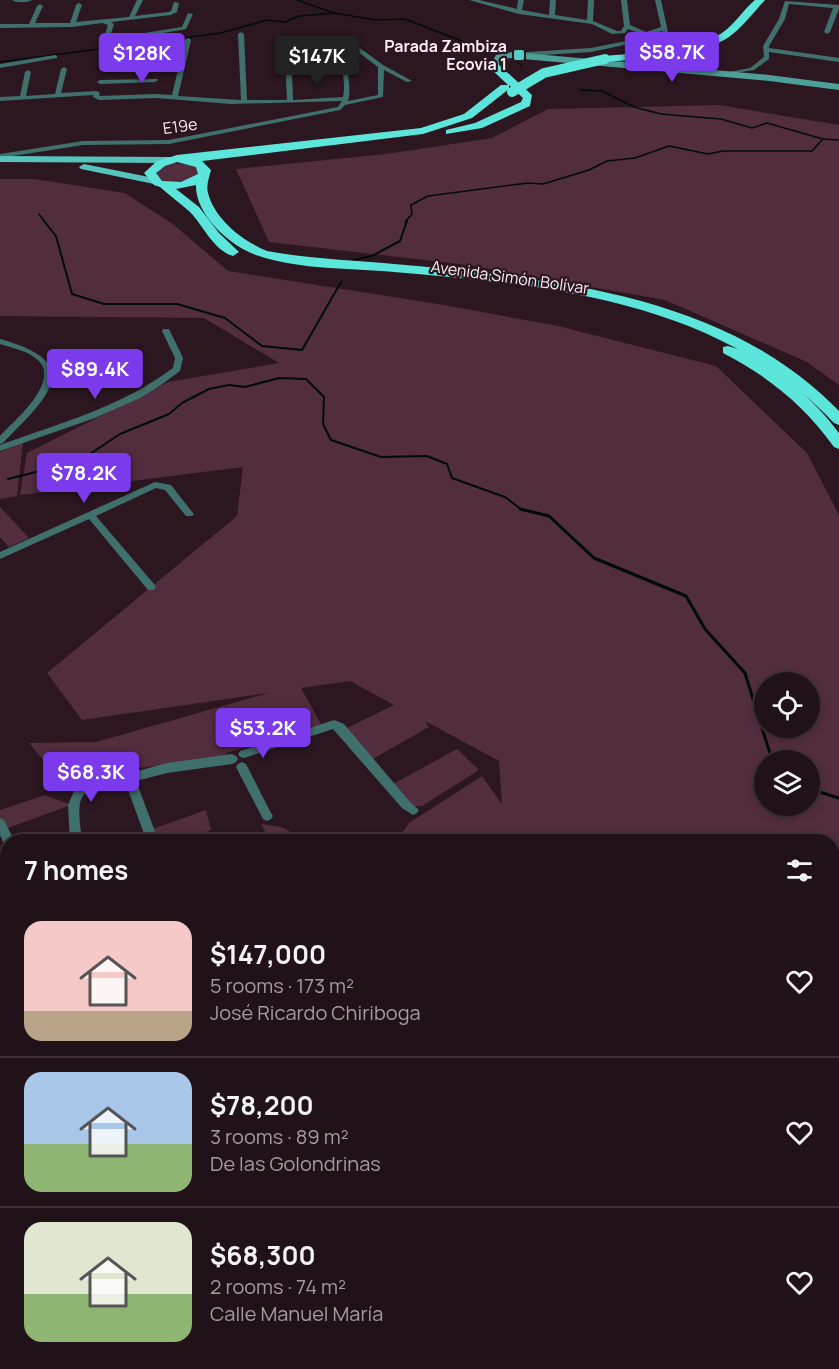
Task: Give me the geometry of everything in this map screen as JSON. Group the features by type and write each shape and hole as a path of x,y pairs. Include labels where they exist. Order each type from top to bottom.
{"highway":[{"path":"494,66 528,97 526,104 478,126 443,129 165,160 152,169 151,177 159,183 185,185 228,162 443,129 473,121 508,90 540,74 602,57 699,40 718,30 747,0"},
{"path":"602,57 665,52 708,43 733,29 760,0"},
{"path":"443,129 493,84 496,75 494,66"},
{"path":"165,160 284,147"},
{"path":"185,159 204,166 204,176"},
{"name":"Avenida Simón Bolívar","path":"204,176 202,193 221,223 231,236 254,251 282,258 421,271 548,288 645,307 718,332 755,351 814,394 839,420"},
{"name":"Avenida Simón Bolívar","path":"159,183 195,210 226,247 252,261 491,289 580,303 668,325 740,356 774,378 816,415 839,444"}],"main road":[{"path":"0,158 20,155 165,160"},
{"path":"0,165 80,166 159,183"}],"street":[{"path":"15,0 28,0"},
{"path":"132,17 140,0"},
{"path":"472,0 519,12 590,22 609,33 623,32 627,26 624,0"},
{"path":"519,12 521,0"},
{"path":"552,18 553,0"},
{"path":"590,22 591,0"},
{"path":"494,66 499,57 591,50 657,37 664,33 658,0"},
{"path":"721,74 752,69 767,58 766,46 782,19 787,2 838,7 826,32"},
{"path":"0,26 72,25 100,22 115,17 174,13 176,3"},
{"path":"72,25 79,5"},
{"path":"31,26 40,6"},
{"path":"156,15 158,8"},
{"path":"100,22 111,24 108,40 184,28 190,14"},
{"path":"162,32 166,16"},
{"path":"627,26 646,34 664,28"},
{"path":"241,34 244,102"},
{"path":"175,96 188,40"},
{"path":"287,41 290,100"},
{"path":"343,103 348,83 345,67 346,45 354,46 381,66 409,81"},
{"path":"768,50 839,60"},
{"path":"124,66 128,53"},
{"path":"512,55 839,87"},
{"path":"0,66 55,57"},
{"path":"143,66 104,65 95,96 99,98 175,96 244,102 290,100 343,103 381,96 381,66"},
{"path":"58,95 64,69"},
{"path":"290,71 320,70"},
{"path":"23,97 28,72"},
{"path":"100,82 155,80"},
{"path":"0,99 97,93"},
{"name":"E19e","path":"20,155 83,143 169,142 343,103"},
{"path":"0,448 90,416 166,379 177,369 179,358 166,331"},
{"path":"0,341 24,346 41,357 47,365 49,378 39,401 0,441"},
{"path":"0,348 24,346"},
{"path":"0,556 155,485 168,487 189,514"},
{"path":"91,516 150,587"},
{"path":"76,834 74,806 78,794 93,783 111,777 127,778 167,768 239,760 334,724 340,727 406,806 413,810"},
{"path":"239,760 267,816"},
{"path":"127,778 132,785 150,834"}],"shaded area":[{"path":"719,105 839,125 839,385 807,362 665,300 467,265 269,242 236,169 386,154 492,138 548,109"},
{"path":"173,163 195,165 201,172 192,182 157,182 156,171"},
{"path":"0,179 34,179 125,193 174,225 228,271 444,305 558,326 716,366 807,453 839,515 839,834 402,834 409,823 482,776 502,804 499,761 425,721 429,727 371,760 343,730 394,705 350,681 301,688 322,726 226,753 229,758 128,769 89,781 53,772 29,743 96,742 268,693 82,720 47,673 237,516 243,467 20,495 27,453 168,382 279,363 204,318 0,316"},
{"path":"23,442 17,496 0,499 0,452"},
{"path":"0,507 29,538 9,547 0,537"},
{"path":"457,749 479,770 422,806 413,806 393,784"},
{"path":"45,795 71,805 5,829 0,820 0,810"},
{"path":"206,810 211,830 200,834 151,834 150,830"},
{"path":"261,824 281,827 294,834 266,834"}],"waterway":[{"path":"297,0 334,13"},
{"path":"0,62 221,33 267,20 285,22 299,16 335,13 375,20 405,19 477,47 504,51 522,66"},
{"path":"580,90 602,91 634,107 661,114 721,119 752,128 767,123 823,139"},
{"path":"405,222 412,214 411,205 428,196 528,183 543,184 589,170 607,161 635,158 669,146 708,154 723,151 812,151 823,139"},
{"path":"823,139 839,140"},
{"path":"39,214 45,222"},
{"path":"44,221 56,236 72,294 104,304 177,304 225,318 262,346 302,350 341,282"},
{"path":"353,260 372,256 400,241 407,221"},
{"path":"8,479 64,465 90,454 120,434 169,414 182,403 209,389 229,385 245,387 279,378 306,379 324,397 323,424 331,440 381,457 427,456 447,464 452,478 505,497 521,509"},
{"path":"521,509 549,516 594,558 686,596 705,629 745,673 769,750"},
{"path":"820,792 839,798"}],"place":[{"name":"Parada Zambiza Ecovia 1","path":"519,55"}]}
